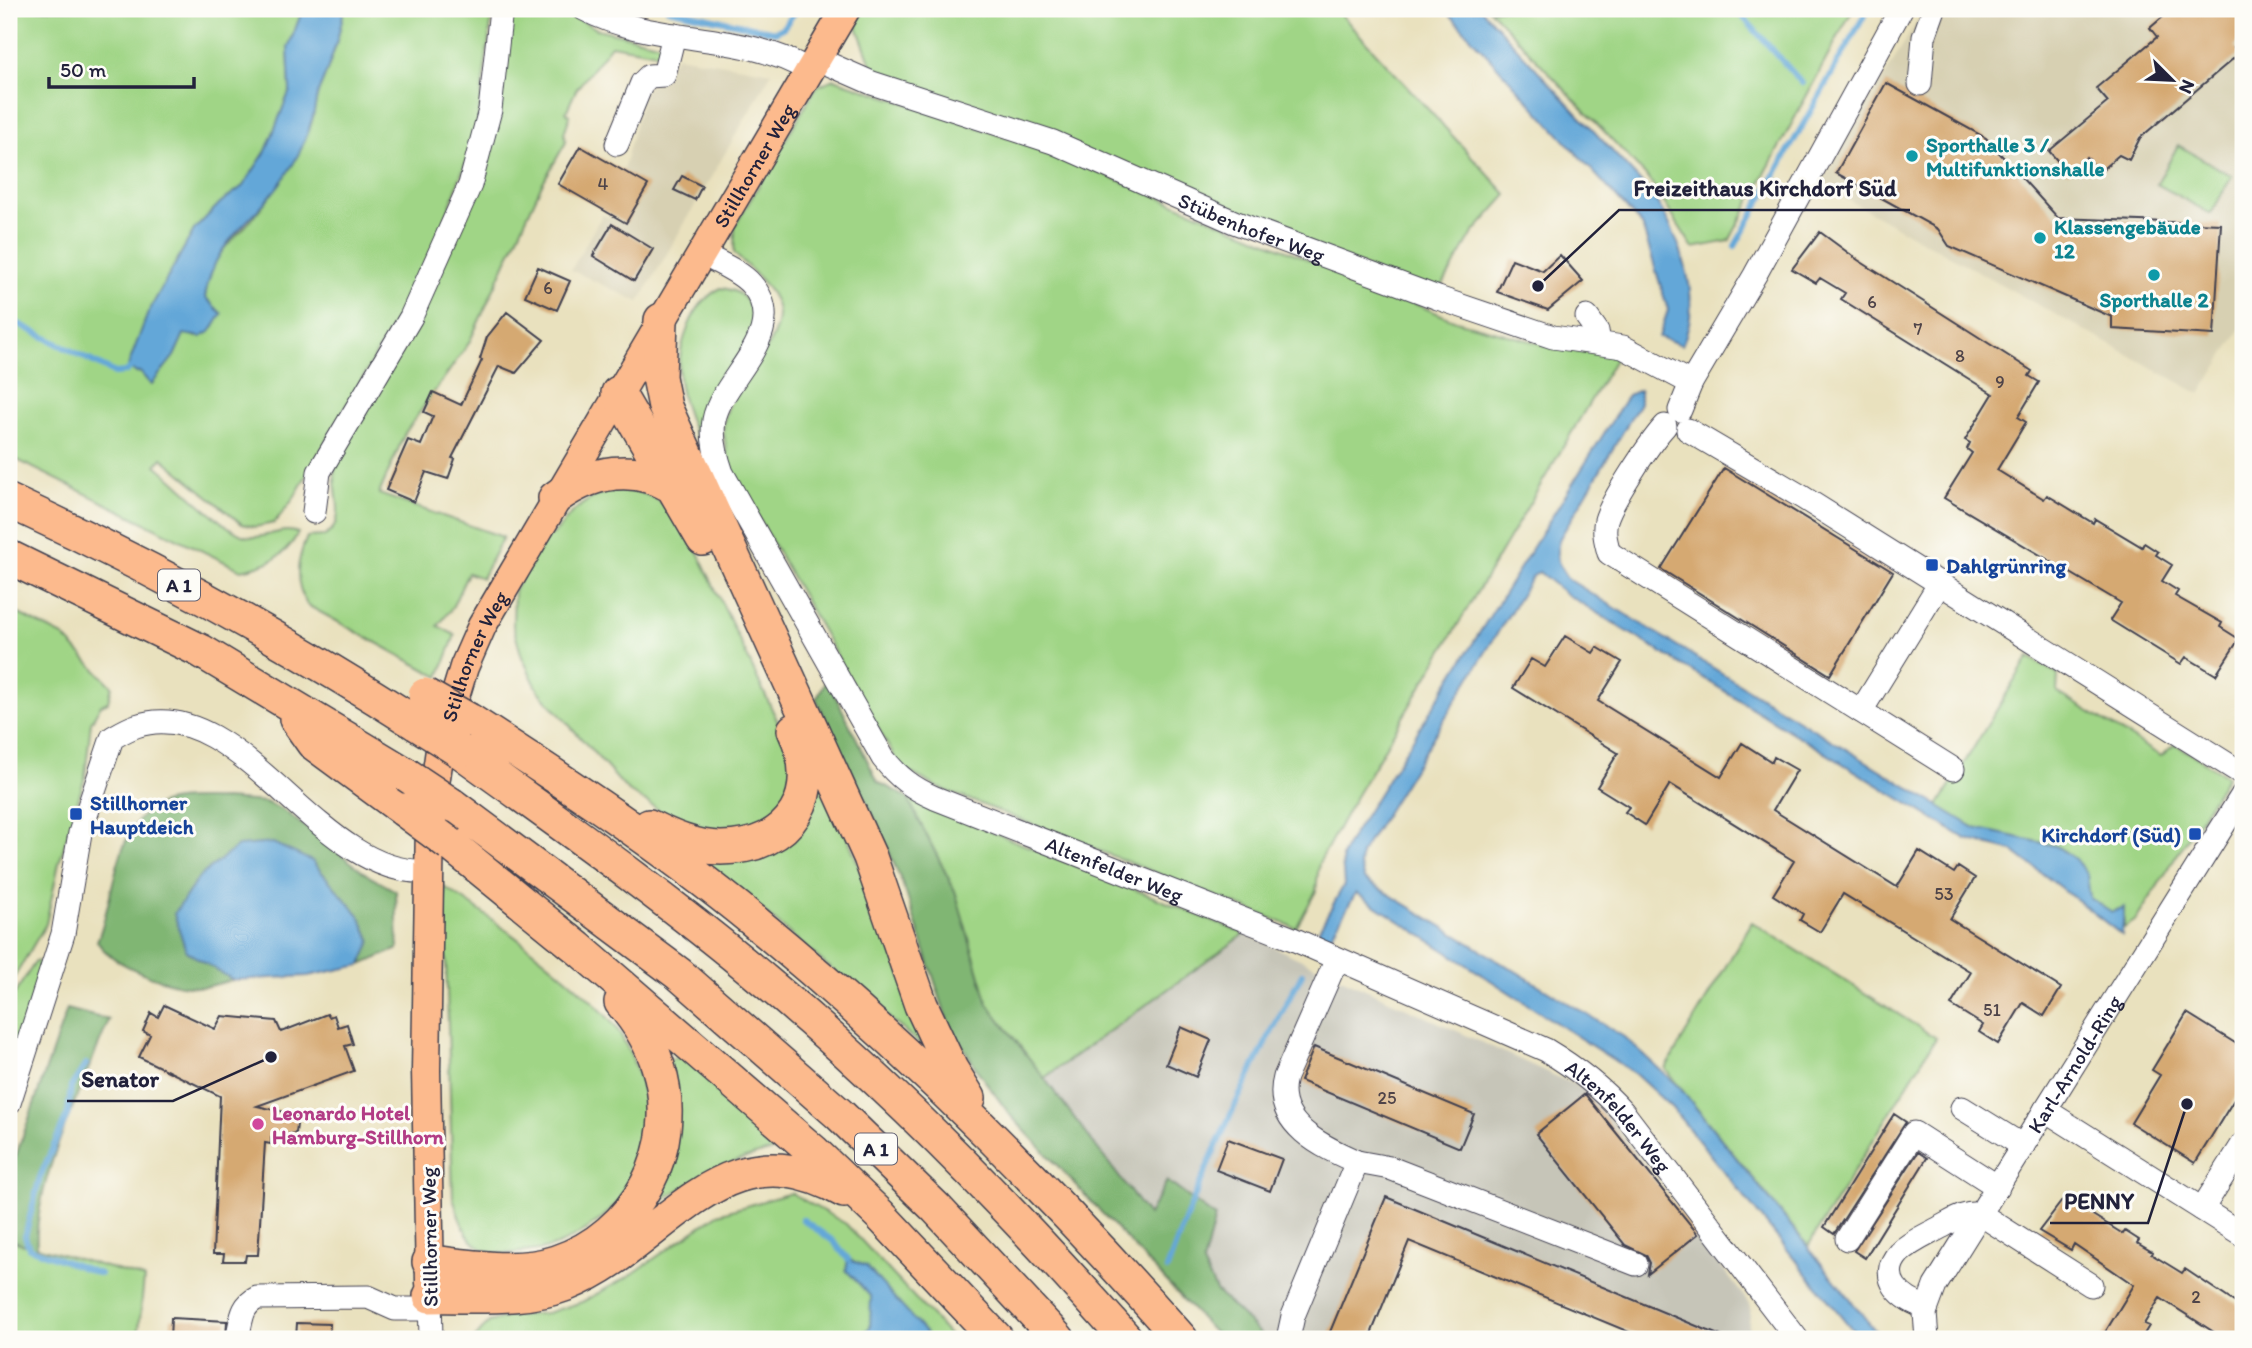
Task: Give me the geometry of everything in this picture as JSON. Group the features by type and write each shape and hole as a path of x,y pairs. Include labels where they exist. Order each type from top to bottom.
{"highway":[{"path":"661,320 659,377 665,407 870,857 935,1037 993,1136"},
{"path":"618,393 649,397 665,407"},
{"path":"465,736 670,836 719,848 748,846 772,836 801,807 806,785 806,762 800,741 704,540 618,393"},
{"path":"555,498 583,481 613,472 639,473 675,488"},
{"name":"A 1","path":"9,501 108,547 345,678 421,710 465,736 765,981 872,1074 970,1169 1126,1339"},
{"name":"A 1","path":"9,556 201,651 407,775 452,805 679,974 839,1114 936,1208 1058,1339"},
{"path":"283,699 313,743 450,844 578,948 813,1151 880,1215 997,1339"},
{"path":"588,797 753,920 881,1031 993,1136 1181,1339"},
{"path":"429,1262 532,1268 575,1255 608,1234 627,1216 655,1171 665,1118 659,1067 648,1041 632,1015 578,948"},
{"path":"430,1303 523,1293 567,1284 609,1261 701,1192 751,1171 777,1169 822,1180 880,1215"}],"main road":[{"name":"Stillhorner Weg","path":"430,1303 427,871 435,775 456,692 482,626 555,498 846,9"}],"street":[{"path":"314,512 319,472 411,317 470,185 491,110 500,9"},
{"name":"Stübenhofer Weg","path":"584,9 618,23 812,64 1053,142 1234,222 1332,260 1553,337 1623,347 1691,383"},
{"path":"632,9 644,29"},
{"path":"1901,9 1755,275 1691,383 1678,422 1653,441 1606,519 1605,536 1609,553 1953,769"},
{"path":"1920,84 1924,37 1934,9"},
{"path":"617,144 642,83 649,76 664,75 674,35"},
{"name":"Altenfelder Weg","path":"701,253 751,284 764,319 761,337 722,399 714,419 713,438 722,473 883,758 896,775 912,788 935,798 1337,959 1546,1050 1602,1088 1797,1339"},
{"path":"1587,317 1597,331 1599,343"},
{"path":"1678,422 2243,774"},
{"path":"1861,711 1940,583"},
{"path":"9,1103 63,934 80,833 111,738 136,726 148,724 178,724 205,732 235,752 370,860 407,872 427,871"},
{"name":"Karl-Arnold-Ring","path":"1927,1339 1926,1307 1935,1286 2243,794"},
{"path":"1337,959 1285,1077 1283,1093 1291,1118 1304,1133 1357,1162 1391,1168 1636,1264"},
{"path":"1962,1108 2023,1146"},
{"path":"2045,1110 2243,1235"},
{"path":"1847,1239 1913,1133 1998,1187"},
{"path":"2202,1209 2243,1144"},
{"path":"1288,1339 1293,1316 1357,1162"},
{"path":"1926,1307 1913,1303 1896,1291 1891,1272 1895,1258 1912,1243 1969,1212 1980,1214 2091,1285"},
{"path":"239,1330 249,1302 257,1298 368,1297 395,1310 430,1303"},
{"name":"Stillhorner Weg","path":"430,1303 431,1339"}],"shaded area":[{"path":"1924,9 2243,9 2243,325 2200,394 1821,185"},
{"path":"677,56 772,72 639,302 571,270 602,215 626,223 648,185 623,171 644,92"},
{"path":"1245,934 1588,1091 1751,1306 1747,1339 1646,1339 1410,1241 1369,1339 1267,1339 1216,1291 1203,1264 1215,1217 1148,1215 1044,1078"}],"green space":[{"path":"9,9 303,9 288,48 290,90 266,151 243,186 220,203 194,230 148,313 129,365 140,371 151,385 174,356 184,333 197,337 209,302 205,298 212,267 266,200 306,137 317,94 328,70 340,30 344,9 493,9 476,134 430,261 292,501 274,523 255,527 242,524 162,458 156,465 236,532 252,537 284,531 298,533 288,548 275,559 241,570 9,456"},
{"path":"508,9 562,9 597,29 666,45 664,54 611,45 576,90 566,112 570,116 564,133 566,142 542,184 469,343 405,433 379,494 503,537 482,578 468,573 452,608 438,626 455,635 439,677 307,605 300,588 298,571 307,537 325,536 333,529 338,511 336,461 439,276"},
{"path":"865,9 1336,9 1507,195 1473,233 1437,295 876,77 856,24"},
{"path":"1489,9 1853,9 1729,241 1693,248 1649,179"},
{"path":"834,79 1051,152 1456,321 1561,349 1617,356 1348,810 1319,863 1316,891 1296,928 937,787 900,767 731,470 724,434 728,408 771,340 778,313 773,296 734,253 735,226 817,86"},
{"path":"2178,145 2232,176 2211,214 2157,184"},
{"path":"721,288 738,293 747,302 752,316 752,333 698,442 682,397 680,357 695,313 706,299"},
{"path":"616,489 639,492 656,499 686,527 795,758 793,791 780,815 733,838 686,827 627,790 538,690 522,657 513,626 514,591 543,539 556,531 582,504"},
{"path":"9,609 63,636 112,686 108,702 101,705 91,722 85,777 59,863 46,924 9,986"},
{"path":"2029,657 2058,675 2057,692 2161,756 2175,744 2227,776 2136,920 2124,928 2124,908 2112,912 2090,898 2085,876 2076,861 2064,851 2048,844 1976,828 1938,806"},
{"path":"827,679 878,782 907,797 955,891 988,1004 1148,1215 1167,1181 1215,1217 1203,1264 1216,1291 1266,1339 1220,1339 1011,1116 979,1073 948,1022 905,890 880,830 816,699"},
{"path":"820,766 924,1034 921,1045 697,855 753,857"},
{"path":"907,797 1245,934 1044,1078 988,1004 955,891"},
{"path":"225,799 265,802 283,810 369,876 396,891 398,949 361,965 371,941 359,915 312,861 186,951 233,980 204,987 174,983 128,967 104,950 97,941 117,868 131,832 141,817 155,806 171,801"},
{"path":"444,887 513,935 591,1001 622,1037 634,1063 646,1116 645,1142 639,1166 628,1189 610,1210 587,1229 552,1247 510,1253 487,1251 475,1244 466,1233 453,1198"},
{"path":"1752,922 1936,1038 1808,1246 1665,1069"},
{"path":"36,961 43,964 9,1071 9,1002"},
{"path":"67,1009 109,1020 51,1165 38,1224 37,1250 9,1239 9,1176"},
{"path":"684,1054 794,1147 742,1159 663,1199 659,1184 667,1061"},
{"path":"791,1193 846,1224 953,1339 474,1339 489,1322 512,1316 547,1313 582,1302 628,1277 718,1214"},
{"path":"9,1239 144,1278 138,1339 9,1339"}],"water":[{"path":"303,9 344,9 337,40 305,140 295,161 274,192 237,232 217,259 205,297 222,314 210,332 201,337 184,334 174,356 151,385 140,372 136,373 128,366 148,313 194,230 220,203 243,186 266,151 290,90 288,48"},
{"path":"1445,9 1481,9 1649,191 1670,225 1685,265 1691,307 1682,345 1659,337 1668,310 1642,225"},
{"path":"1640,390 1640,403 1560,538 1558,560 1568,579 1975,828 2056,846 2075,859 2087,875 2090,898 2112,912 2124,907 2122,935 2013,851 1966,839 1566,594 1539,572 1532,577 1361,854 1360,866 1364,879 1624,1037 1680,1088 1882,1339 1860,1339 1672,1108 1635,1074 1356,893 1329,939 1317,933 1344,885 1342,857 1348,843 1628,395"},
{"path":"273,843 312,861 359,915 371,941 361,965 308,976 233,980 186,951 174,914 199,877 238,846"},
{"path":"848,1259 866,1266 931,1339 858,1339 870,1327 871,1297 846,1270"}],"building":[{"path":"2172,9 2243,9 2243,39 2234,47 2240,53 2140,138 2129,160 2119,155 2099,172 2087,157 2068,173 2049,151 2108,102 2096,88 2157,37 2150,28"},
{"path":"1886,83 1986,138 2058,218 2221,224 2214,335 2112,329 2112,317 1949,246 1938,229 1836,173"},
{"path":"580,146 648,185 626,223 558,184"},
{"path":"682,176 702,186 695,200 674,190"},
{"path":"612,224 653,249 634,281 593,256"},
{"path":"1820,232 1858,260 2032,371 2029,376 2039,382 2018,417 2026,422 1997,470 2044,499 2047,495 2093,523 2095,519 2142,547 2144,543 2172,565 2162,581 2178,591 2175,596 2222,623 2220,627 2239,639 2216,675 2186,657 2181,664 2110,620 2121,603 1944,498 1972,453 1967,449 1970,443 1965,440 1993,394 1841,299 1845,293 1820,278 1816,283 1792,269"},
{"path":"1560,255 1583,281 1548,310 1497,292 1512,259 1543,271"},
{"path":"538,267 570,281 557,310 525,296"},
{"path":"507,312 544,340 516,373 499,366 452,458 455,459 448,479 426,472 414,502 386,490 408,440 421,445 433,416 424,412 433,392 461,405 482,360 480,359 487,337"},
{"path":"1724,468 1893,572 1830,675 1661,569"},
{"path":"1565,636 1593,653 1597,647 1622,662 1598,701 1721,777 1742,743 1772,762 1774,757 1797,770 1773,810 1897,887 1919,851 1954,873 1958,867 1975,878 1950,919 2061,988 2044,1016 2023,1003 1998,1044 1979,1032 1983,1025 1951,1005 1971,972 1843,894 1820,932 1800,920 1803,914 1773,895 1794,861 1670,784 1645,825 1625,812 1629,807 1597,787 1618,753 1513,688 1531,659 1545,667"},
{"name":"Leonardo Hotel Hamburg-Stillhorn","path":"164,1005 215,1029 222,1016 276,1021 281,1032 327,1014 329,1017 334,1015 338,1027 347,1024 353,1044 345,1046 354,1071 257,1106 298,1115 296,1133 271,1137 271,1144 265,1143 258,1255 246,1255 245,1261 223,1261 224,1254 213,1254 220,1096 139,1057 150,1035 143,1031 151,1013 158,1017"},
{"path":"2187,1013 2243,1048 2243,1085 2195,1163 2131,1123 2160,1075 2152,1070"},
{"path":"1181,1027 1211,1040 1196,1077 1166,1064"},
{"path":"1314,1047 1474,1114 1460,1148 1300,1081"},
{"path":"1585,1094 1698,1234 1648,1274 1650,1263 1646,1255 1625,1245 1536,1134"},
{"path":"1894,1114 1906,1122 1834,1234 1824,1227"},
{"path":"1228,1139 1282,1159 1270,1191 1216,1170"},
{"path":"1918,1152 1927,1158 1865,1258 1854,1251"},
{"path":"2068,1193 2083,1202 2080,1207 2123,1234 2125,1231 2139,1240 2137,1243 2152,1252 2151,1254 2182,1273 2185,1269 2243,1308 2243,1339 2225,1339 2160,1298 2144,1324 2149,1326 2141,1339 2101,1339 2134,1285 2074,1244 2071,1250 2039,1231"},
{"path":"1386,1197 1728,1339 1646,1339 1409,1241 1369,1339 1327,1339"},
{"path":"171,1318 227,1321 226,1339 170,1339"},
{"path":"297,1323 330,1324 329,1339 296,1339"}],"waterway":[{"path":"668,9 775,32 783,28 797,9"},
{"path":"1736,9 1802,83"},
{"path":"1735,246 1868,9"},
{"path":"9,319 115,373 126,372 135,363"},
{"path":"1167,1269 1229,1118 1302,974"},
{"path":"86,1064 71,1087 68,1113 40,1177 25,1236 29,1248 100,1274"},
{"path":"802,1219 833,1241 848,1259"}],"place":[{"name":"Sporthalle 3 / Multifunktionshalle","path":"1912,156"},
{"name":"Klassengebäude 12","path":"2040,238"},
{"name":"Sporthalle 2","path":"2154,275"},
{"name":"Freizeithaus Kirchdorf Süd","path":"1538,286"},
{"name":"Dahlgrünring","path":"1932,565"},
{"name":"Stillhorner Hauptdeich","path":"76,814"},
{"name":"Kirchdorf (Süd)","path":"2195,834"},
{"name":"Senator","path":"271,1057"},
{"name":"PENNY","path":"2187,1104"},
{"name":"Leonardo Hotel Hamburg-Stillhorn","path":"258,1124"}]}
